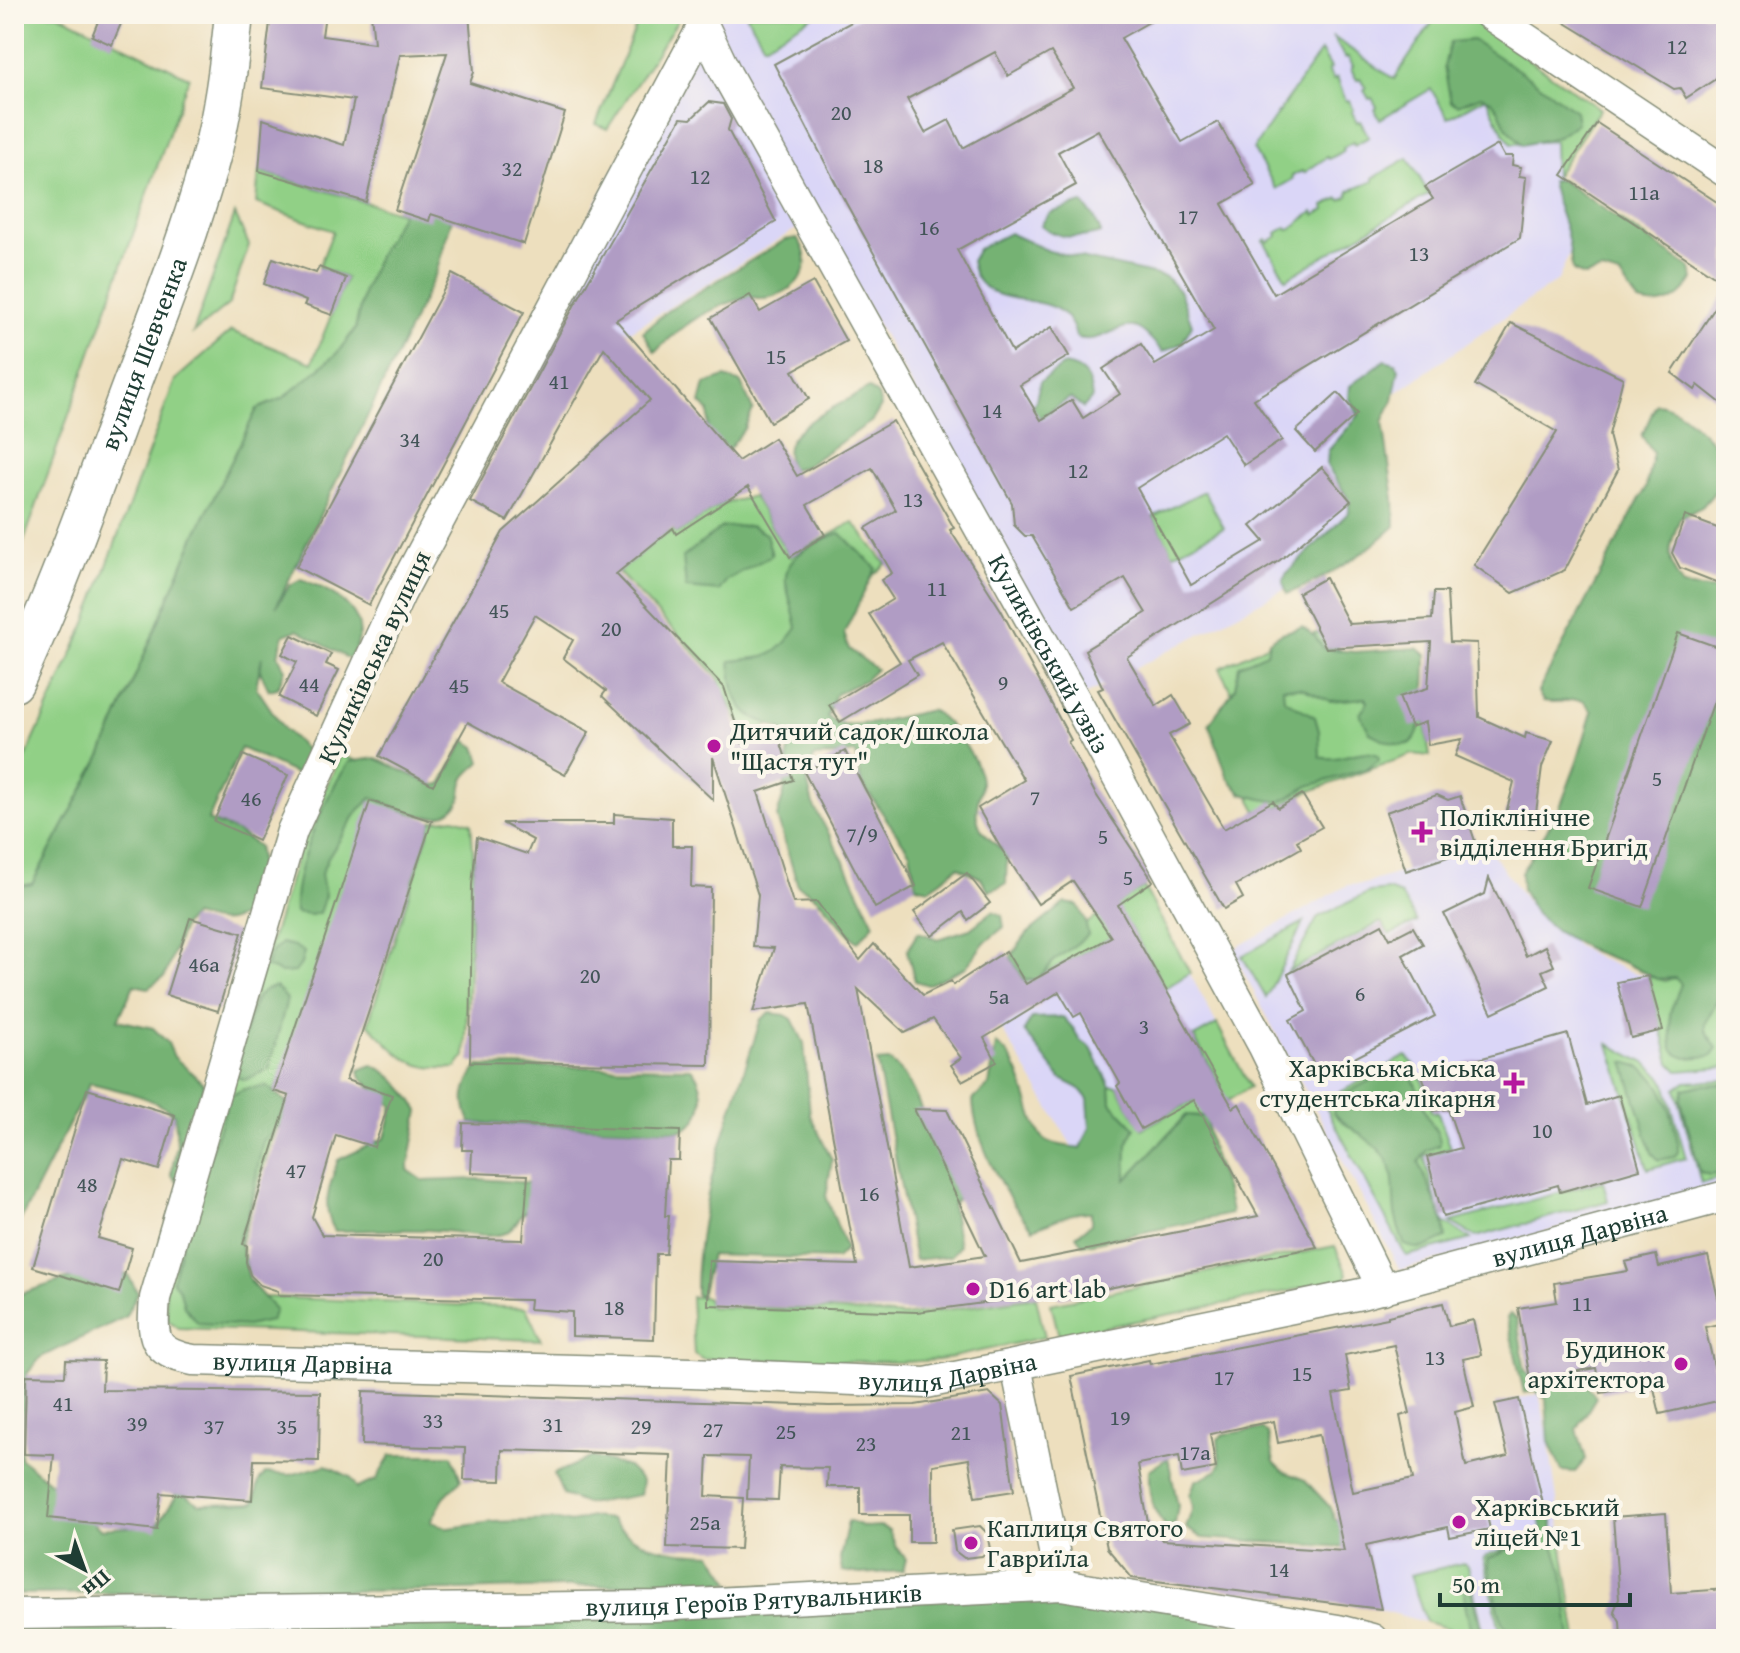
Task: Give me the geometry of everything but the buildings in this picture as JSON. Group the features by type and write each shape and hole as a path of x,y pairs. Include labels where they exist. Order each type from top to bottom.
{"main road":[{"name":"вулиця Шевченка","path":"14,683 78,529 166,295 210,163 223,101 234,14"}],"street":[{"path":"1489,14 1726,172"},
{"name":"Куликівський узвіз","path":"700,20 727,75 1077,703 1263,1045 1383,1289"},
{"name":"Куликівська вулиця","path":"157,1343 153,1324 155,1298 292,831 400,594 700,20"},
{"name":"вулиця Дарвіна","path":"157,1343 170,1356 193,1360 691,1373 926,1383 1383,1289 1726,1196"},
{"path":"1016,1366 1061,1585"},
{"name":"вулиця Героїв Рятувальників","path":"14,1614 655,1606 1061,1585 1338,1630 1372,1639"}],"shaded area":[{"path":"696,14 1446,14 1595,116 1555,176 1571,188 1578,233 1558,280 1363,416 1396,521 1322,569 1085,695 817,216 629,332 552,286"},
{"name":"Харківська міська студентська лікарня","path":"1486,845 1536,914 1577,946 1597,957 1626,970 1665,981 1726,960 1726,1185 1400,1270 1232,950 1348,885 1364,884"},
{"path":"1144,887 1250,1087 1093,1181 1001,1028 1041,1005 1016,968"},
{"name":"Харківський ліцей №1","path":"1539,1394 1577,1639 1485,1639 1374,1608 1379,1602 1353,1492 1413,1479 1400,1416 1453,1403 1466,1466 1508,1456 1495,1404"}],"green space":[{"path":"14,14 58,14 189,77 14,569"},
{"path":"641,14 675,14 678,20 607,129 596,124"},
{"path":"746,14 817,14 764,45"},
{"path":"1438,14 1463,14 1600,109 1555,176 1554,141 1512,144 1486,97 1448,118 1431,89 1380,119 1372,98 1369,99 1360,78 1357,80 1351,69 1353,66 1348,57 1345,58 1332,36 1394,79"},
{"path":"1473,40 1575,111 1577,123 1558,137 1522,145 1506,127 1491,100 1481,96 1458,105 1451,102 1444,67 1450,42"},
{"path":"1321,51 1331,68 1328,70 1333,80 1337,78 1357,122 1360,121 1369,137 1354,145 1353,142 1343,148 1344,151 1329,159 1327,157 1304,173 1302,171 1292,176 1293,179 1276,189 1253,149"},
{"path":"1408,158 1429,194 1286,279 1264,241 1266,239 1268,242 1278,236 1277,233 1287,227 1289,230 1313,212 1315,215 1325,210 1324,206 1348,196 1349,191 1374,181 1373,178"},
{"path":"259,171 402,213 364,290 355,329 337,353 313,374 283,398 257,409 195,536 102,754 32,884 14,887 14,784 86,623 175,380 231,331 312,363 346,278 319,267 333,231 256,203"},
{"path":"1551,180 1561,180 1691,268 1693,279 1688,287 1663,304 1647,304 1638,302 1620,276 1602,271 1584,276 1573,271"},
{"path":"1082,203 1094,217 1101,233 1070,237 1054,233 1041,225 1050,213"},
{"path":"407,204 452,219 436,273 276,607 290,585 301,579 314,584 350,608 360,631 357,644 349,659 297,630 284,635 278,655 285,669 278,688 269,690 260,671 262,657 256,687 284,729 306,750 306,761 298,775 241,748 208,820 236,831 258,846 260,878 254,900 242,916 232,920 217,921 193,916 184,924 165,976 148,988 134,985 118,1020 153,1028 168,1043 174,1057 204,1084 180,1185 171,1175 177,1145 175,1115 146,1098 90,1083 14,1233 14,887 32,884 102,754 195,536 257,409 283,398 313,374 337,353 355,330 364,290 378,256"},
{"path":"235,214 249,245 229,304 193,333"},
{"path":"1009,233 1049,251 1166,277 1180,292 1192,325 1182,343 1163,352 1146,334 1132,327 1093,339 1076,337 1069,321 1059,310 988,289 976,277 971,261 978,249"},
{"path":"797,238 806,259 801,277 794,285 776,295 745,298 709,312 685,326 655,352 643,332 667,311 785,240"},
{"path":"1385,360 1395,363 1399,369 1393,400 1383,422 1395,526 1344,565 1287,594 1283,581 1286,574 1349,512 1349,499 1327,466 1328,451 1359,415 1349,398 1350,386"},
{"path":"1064,365 1082,372 1090,385 1092,398 1083,408 1070,398 1038,419 1031,410 1040,382"},
{"path":"725,377 741,383 753,410 744,429 719,462 708,441 709,412 700,403 705,384"},
{"path":"869,388 878,396 881,406 872,421 804,467 791,469 788,449 798,431"},
{"path":"1656,404 1676,410 1726,455 1726,479 1702,507 1680,518 1670,553 1673,568 1683,586 1726,591 1726,985 1705,1023 1705,1030 1717,1048 1711,1056 1687,1058 1672,1049 1670,1013 1681,984 1675,978 1657,979 1557,932 1536,914 1522,890 1521,873 1559,810 1592,712 1584,701 1543,701 1538,692 1646,487 1653,453 1642,436"},
{"path":"1204,491 1224,528 1173,554 1153,517"},
{"path":"753,496 790,557 853,522 886,564 825,617 860,679 745,737 718,677 618,572 658,539 674,530 677,533 722,504"},
{"path":"750,526 766,534 772,555 727,580 719,591 686,588 683,557 722,527"},
{"path":"840,533 876,568 844,633 849,649 876,669 865,680 836,694 827,717 843,725 873,723 931,710 939,715 964,743 976,765 981,785 977,810 980,827 1007,853 1006,884 989,891 981,878 958,867 929,889 916,886 910,853 861,782 856,753 814,757 807,780 813,805 874,924 858,942 816,897 798,886 777,817 784,793 790,736 755,718 743,708 733,686 730,661 768,655 789,639 797,628 786,573 804,550"},
{"path":"1302,627 1315,636 1323,648 1354,652 1418,648 1426,655 1420,727 1412,742 1402,745 1391,742 1370,733 1360,714 1368,702 1366,698 1330,701 1302,688 1283,687 1284,699 1315,717 1320,757 1335,758 1363,752 1378,755 1379,760 1369,768 1309,786 1280,802 1242,794 1228,778 1209,724 1235,688 1239,665 1267,653 1269,641 1282,633"},
{"path":"1318,633 1394,691 1425,722 1430,756 1413,754 1302,794 1278,808 1257,811 1211,725 1232,694 1220,668 1275,641"},
{"path":"465,740 476,747 481,762 465,777 458,804 449,812 428,817 372,798 359,810 328,858 321,874 325,896 319,913 295,913 295,896 304,856 330,795 349,762 375,758 433,785 441,784"},
{"path":"341,755 422,785 274,1091 277,1122 240,1245 243,1270 263,1297 526,1308 541,1340 179,1328 168,1320 164,1284 303,838"},
{"path":"454,818 471,823 474,863 465,1056 456,1068 426,1067 406,1059 368,1024 432,821"},
{"path":"1144,887 1190,973 1165,988 1130,927 1048,972 1029,988 1016,968"},
{"path":"1388,890 1401,895 1417,922 1390,935 1381,922 1288,972 1318,917 1370,892"},
{"path":"1065,903 1078,905 1088,935 1054,961 1037,980 1024,980 1010,958 1027,934"},
{"path":"993,911 1002,916 1004,927 984,943 966,967 928,985 915,981 907,951 918,932 938,939 970,929"},
{"path":"1304,922 1266,998 1242,956"},
{"path":"281,943 304,952 295,972 281,973 266,967 271,953"},
{"path":"1726,960 1726,1067 1678,1071 1670,1063 1648,976 1665,981"},
{"path":"276,987 287,999 269,1069 245,1080 239,1078 236,1075 256,1001 262,991"},
{"path":"770,1013 792,1019 804,1043 810,1115 832,1160 826,1196 846,1249 836,1259 711,1255 701,1296 696,1294 698,1259 709,1189 761,1019"},
{"path":"1063,1017 1080,1040 1090,1046 1110,1086 1111,1103 1135,1128 1127,1144 1126,1180 1187,1115 1207,1117 1210,1142 1231,1214 1083,1245 1076,1236 1091,1224 1091,1212 1069,1215 1033,1229 1012,1202 993,1168 979,1133 973,1100 989,1085 996,1044 1016,1067 1041,1135 1049,1142 1081,1148 1090,1127 1088,1099 1079,1088 1061,1079 1024,1031 1032,1018"},
{"path":"1217,1024 1250,1087 1203,1116 1186,1115 1125,1181 1127,1144 1135,1128 1111,1103 1110,1086 1117,1086 1142,1129 1220,1085 1194,1037"},
{"path":"1609,1044 1647,1064 1659,1074 1665,1083 1686,1158 1648,1169"},
{"path":"1406,1056 1420,1075 1432,1112 1438,1113 1451,1148 1424,1156 1441,1220 1471,1239 1406,1256 1323,1102"},
{"path":"889,1061 911,1087 935,1142 965,1190 952,1205 959,1246 951,1256 915,1260 877,1062"},
{"path":"1624,1062 1648,1073 1663,1092 1678,1143 1678,1152 1674,1157 1659,1160 1652,1153"},
{"path":"372,1065 393,1078 419,1111 408,1170 424,1181 478,1179 650,1192 531,1207 509,1231 498,1235 416,1230 335,1231 327,1205 338,1160 385,1138 393,1106 361,1078 359,1070"},
{"path":"478,1066 691,1068 700,1085 702,1103 695,1120 680,1131 471,1123 465,1108 465,1094"},
{"path":"1408,1070 1440,1140 1440,1145 1427,1150 1419,1162 1444,1222 1446,1238 1421,1248 1404,1244 1395,1213 1392,1174 1387,1159 1333,1112 1337,1099 1362,1084 1389,1073"},
{"path":"1726,1080 1726,1177 1701,1183 1676,1089 1686,1082"},
{"path":"1726,1084 1726,1173 1709,1175 1700,1172 1681,1100 1684,1089"},
{"path":"267,1086 286,1102 304,1107 263,1141 247,1221 239,1237 250,1282 275,1309 271,1321 247,1326 198,1323 184,1306 180,1291 172,1280 200,1183 230,1096 244,1089"},
{"path":"1603,1181 1608,1201 1476,1237 1451,1222"},
{"path":"1335,1246 1347,1274 1345,1280 1059,1336 1051,1304"},
{"path":"108,1270 128,1275 138,1293 125,1317 41,1357 26,1375 20,1458 62,1492 100,1529 157,1525 175,1498 175,1489 200,1504 254,1503 259,1481 266,1473 290,1475 326,1465 350,1477 357,1488 376,1480 391,1455 452,1455 461,1480 444,1497 431,1522 449,1528 492,1522 558,1520 571,1523 590,1517 611,1519 645,1544 712,1554 731,1582 458,1590 14,1594 14,1296"},
{"path":"691,1297 706,1297 710,1307 829,1310 904,1316 1036,1297 1045,1337 939,1360 702,1359 694,1354"},
{"path":"1510,1314 1517,1319 1525,1371 1545,1379 1581,1382 1596,1397 1577,1429 1586,1459 1575,1472 1562,1471 1549,1442 1546,1399 1535,1390 1524,1393 1507,1318"},
{"path":"1262,1429 1268,1434 1274,1462 1283,1471 1305,1480 1329,1506 1335,1519 1347,1524 1345,1547 1202,1538 1186,1528 1193,1507 1190,1496 1195,1481 1217,1471 1220,1464 1218,1439 1224,1434"},
{"path":"592,1457 628,1467 642,1481 640,1495 586,1504 563,1495 554,1474"},
{"path":"1168,1458 1178,1506 1175,1524 1166,1527 1152,1500 1149,1470"},
{"path":"1543,1510 1553,1519 1553,1542 1563,1572 1571,1639 1533,1640 1508,1630 1502,1622 1489,1568 1488,1559 1543,1539 1539,1514"},
{"path":"848,1521 889,1530 896,1547 906,1559 903,1571 860,1574 842,1571 840,1558"},
{"path":"1560,1529 1577,1639 1502,1639 1484,1559 1489,1554"},
{"path":"1463,1563 1468,1566 1485,1639 1426,1622 1410,1575"},
{"path":"1471,1587 1482,1632 1480,1635 1471,1630 1466,1609 1464,1588"},
{"path":"1112,1593 1286,1639 14,1639 14,1633 51,1614"}],"place":[{"name":"Дитячий садок/школа \"Щастя тут\"","path":"714,746"},
{"name":"Поліклінічне відділення Бригід","path":"1422,832"},
{"name":"Харківська міська студентська лікарня","path":"1514,1083"},
{"name":"D16 art lab","path":"973,1289"},
{"name":"Будинок архітектора","path":"1681,1364"},
{"name":"Харківський ліцей №1","path":"1459,1522"},
{"name":"Каплиця Святого Гавриїла","path":"971,1543"}]}
